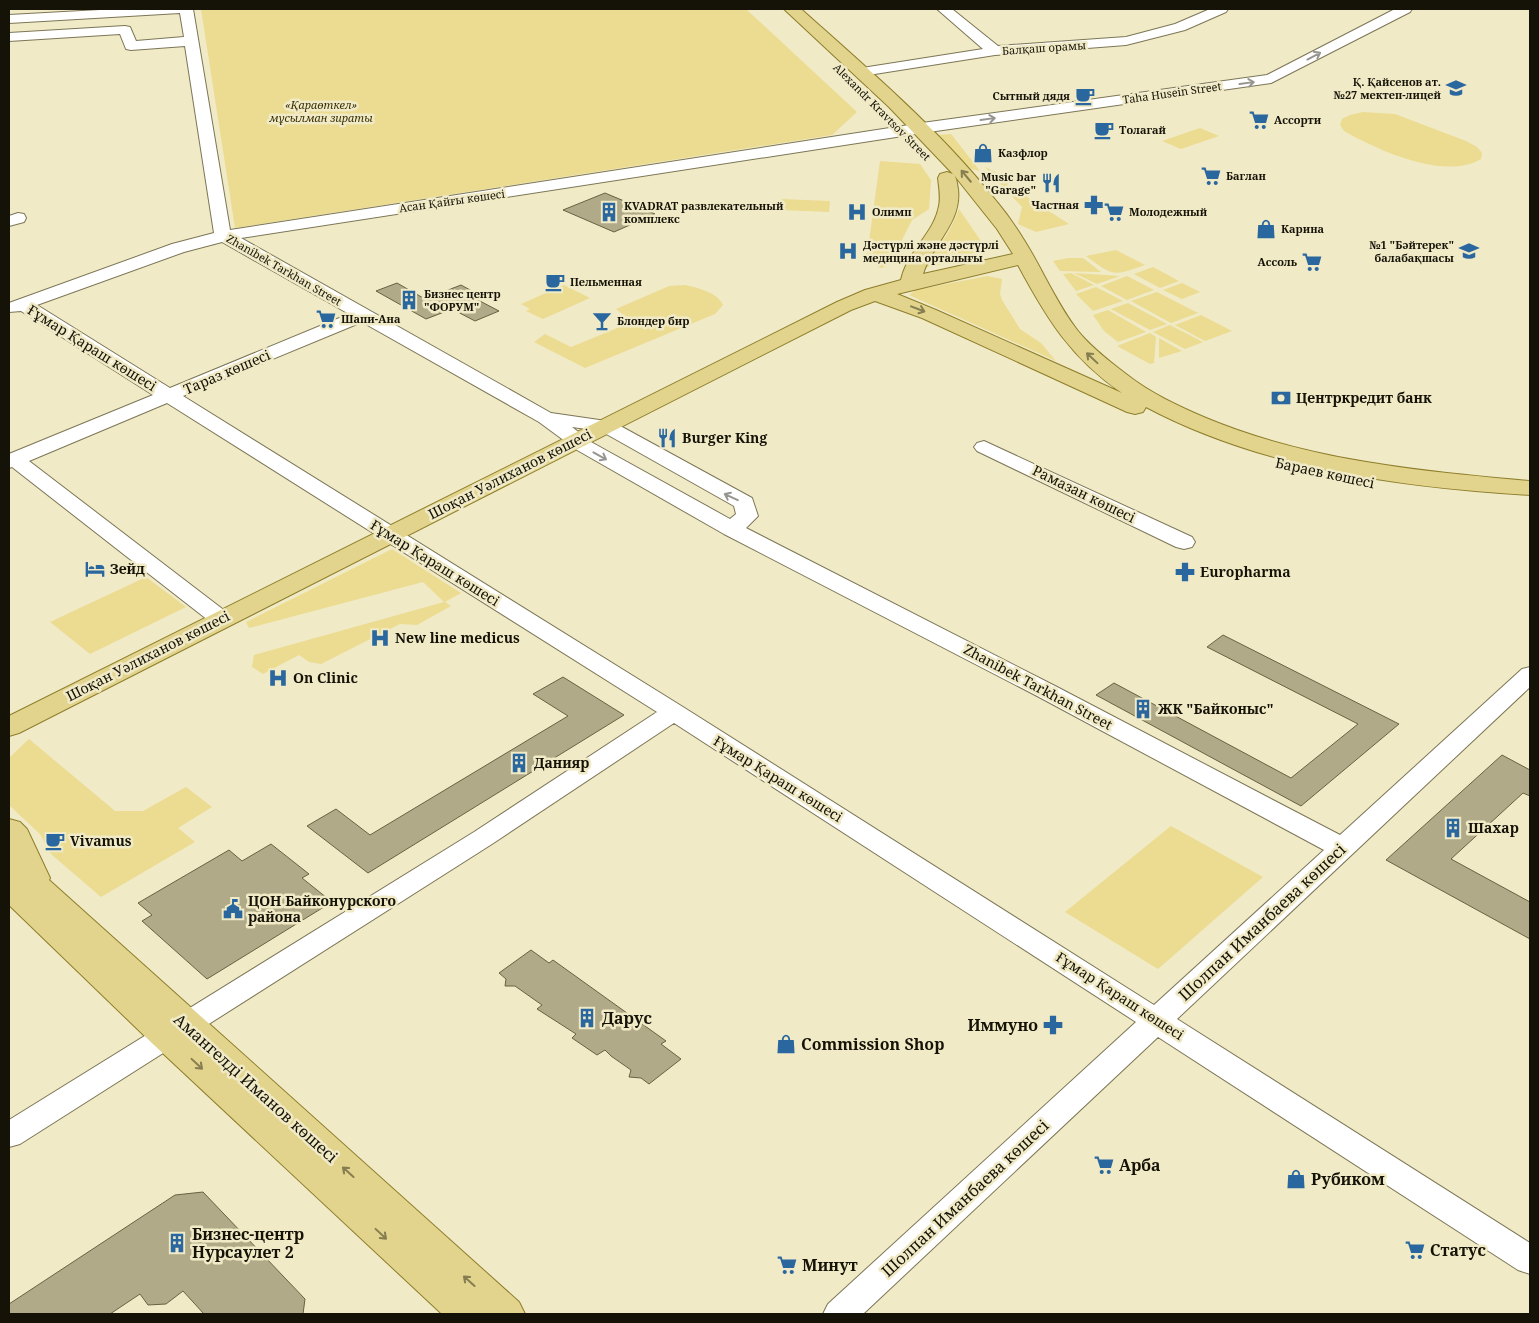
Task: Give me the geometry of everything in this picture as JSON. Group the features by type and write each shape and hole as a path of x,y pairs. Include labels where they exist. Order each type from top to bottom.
{"main road":[{"name":"Alexandr Kravtsov Street","path":"776,9 964,173 1017,243 1008,255 1051,338 1071,360 1093,379 1138,401"},
{"name":"Alexandr Kravtsov Street","path":"792,9 862,72 913,130 968,208"},
{"path":"911,283 912,269 935,237 949,208 947,178"},
{"name":"Шоқан Уәлиханов көшесі","path":"9,727 790,332 872,294 1008,255"},
{"path":"872,294 892,299 1138,401"},
{"name":"Бараев көшесі","path":"1138,401 1203,439 1291,467 1398,487 1500,491 1530,488"},
{"name":"Бараев көшесі","path":"1500,491 1530,499"},
{"path":"9,712 48,707"},
{"path":"9,738 48,707"},
{"path":"9,829 16,836 24,888"},
{"name":"Амангелді Иманов көшесі","path":"9,860 24,888 175,1030 468,1314"},
{"name":"Амангелді Иманов көшесі","path":"175,1030 505,1314"}],"street":[{"path":"9,19 186,9"},
{"name":"Zhanibek Tarkhan Street","path":"186,9 224,236 546,418 576,441 732,529 1342,848"},
{"path":"944,9 995,52"},
{"name":"Балқаш орамы","path":"862,72 995,52 1126,41 1180,27 1221,9"},
{"name":"Taha Husein Street","path":"913,130 1271,79 1405,9"},
{"path":"9,38 125,30 131,46 192,41"},
{"name":"Асан Қайғы көшесі","path":"16,307 178,248 224,236 913,130"},
{"name":"Ғұмар Қараш көшесі","path":"16,307 168,397 674,712 1530,1260"},
{"name":"Тараз көшесі","path":"12,461 362,315"},
{"name":"Zhanibek Tarkhan Street","path":"546,418 606,426 744,503 748,510 747,516 732,529"},
{"name":"Рамазан көшесі","path":"984,447 1184,542"},
{"path":"12,461 221,619"},
{"name":"Шолпан Иманбаева көшесі","path":"840,1314 1530,674"},
{"path":"9,1135 483,838 674,712"}],"green space":[{"name":"«Қараөткел» мұсылман зираты","path":"201,9 746,9 857,112 832,135 235,228"},
{"path":"1363,112 1395,114 1466,141 1477,147 1482,153 1481,159 1466,165 1449,167 1431,165 1392,154 1344,131 1340,125 1342,119"},
{"path":"1200,128 1219,136 1181,149 1162,141"},
{"path":"951,134 980,171 971,169 937,135"},
{"path":"880,161 920,164 931,180 929,209 912,220 901,242 906,245 900,257 882,268 877,267 884,259 867,256"},
{"path":"985,167 1010,179 1007,186 1011,191 1021,193 1069,224 1036,232 1018,224 1022,207"},
{"path":"782,199 830,201 829,212 781,210"},
{"path":"959,209 987,250 984,256 918,269 942,242"},
{"path":"1116,250 1145,265 1120,273 1103,268 1086,256"},
{"path":"1083,258 1101,272 1060,271 1053,261"},
{"path":"1153,267 1179,281 1160,288 1134,274"},
{"path":"1071,273 1094,285 1076,291 1063,274"},
{"path":"1074,273 1120,276 1097,284"},
{"path":"987,276 1002,279 1000,294 1002,300 1020,329 1041,343 1056,361 909,295 916,290"},
{"path":"1127,276 1154,290 1127,300 1101,286"},
{"path":"1182,283 1200,292 1182,299 1163,290"},
{"path":"564,285 590,298 543,319 526,311 530,309 521,304"},
{"path":"685,285 712,294 723,305 715,314 585,368 534,342 545,334 571,347 632,322 616,309 669,286"},
{"path":"1096,287 1123,301 1093,311 1076,294"},
{"path":"1157,292 1198,313 1171,323 1131,301"},
{"path":"1128,303 1167,324 1150,330 1111,309"},
{"path":"1108,310 1146,332 1118,342 1104,331 1093,315"},
{"path":"1201,315 1232,331 1205,341 1175,325"},
{"path":"1170,325 1203,342 1185,349 1153,332"},
{"path":"1150,333 1156,337 1154,363 1150,364 1117,346"},
{"path":"1159,338 1182,351 1159,358"},
{"path":"392,549 461,593 445,602 451,606 417,625 400,624 321,664 309,662 299,655 263,674 252,667 254,655 444,602 423,582 249,628 246,622"},
{"path":"146,577 186,607 90,654 50,622"},
{"path":"29,739 115,811 143,811 186,787 212,807 178,828 195,842 101,897 51,854 40,834 9,805 9,758"},
{"path":"1171,826 1263,877 1158,969 1065,912"}],"building":[{"name":"KVADRAT развлекательный комплекс","path":"605,193 655,214 614,232 563,210"},
{"name":"Бизнес центр \"ФОРУМ\"","path":"397,283 425,299 461,285 483,297 476,299 499,311 475,321 452,309 426,319 376,291"},
{"name":"ЖК \"Байконыс\"","path":"1223,635 1399,724 1301,806 1096,695 1114,683 1291,778 1358,724 1207,647"},
{"name":"Данияр","path":"563,677 624,715 368,873 307,826 336,809 370,835 568,716 533,694"},
{"name":"Шахар","path":"1502,755 1530,770 1530,796 1523,793 1451,859 1530,902 1530,939 1386,860"},
{"name":"ЦОН Байконурского района","path":"271,844 309,874 302,878 332,902 207,979 142,921 152,915 138,903 229,850 242,861"},
{"name":"Дарус","path":"531,950 549,963 553,960 666,1041 661,1044 681,1059 649,1084 641,1078 629,1077 631,1070 605,1050 597,1055 572,1038 576,1034 537,1009 542,1005 515,986 505,986 506,979 499,973"},
{"name":"Бизнес-центр Нурсаулет 2","path":"203,1192 305,1299 303,1314 204,1314 183,1291 166,1304 148,1305 140,1294 110,1314 9,1314 9,1304 175,1195"}],"place":[{"name":"Қ. Қайсенов ат. №27 мектеп-лицей","path":"1456,88"},
{"name":"Сытный дядя","path":"1085,96"},
{"name":"Ассорти","path":"1259,120"},
{"name":"Толагай","path":"1104,130"},
{"name":"Казфлор","path":"983,153"},
{"name":"Баглан","path":"1211,176"},
{"name":"Music bar \"Garage\"","path":"1051,183"},
{"name":"Частная","path":"1094,205"},
{"name":"KVADRAT развлекательный комплекс","path":"609,212"},
{"name":"Олимп","path":"857,212"},
{"name":"Молодежный","path":"1114,212"},
{"name":"Карина","path":"1266,229"},
{"name":"Дәстүрлі және дәстүрлі медицина орталығы","path":"848,251"},
{"name":"№1 \"Бәйтерек\" балабақшасы","path":"1469,251"},
{"name":"Ассоль","path":"1312,262"},
{"name":"Пельменная","path":"555,282"},
{"name":"Бизнес центр \"ФОРУМ\"","path":"409,300"},
{"name":"Шапи-Ана","path":"326,319"},
{"name":"Блондер бир","path":"602,321"},
{"name":"Центркредит банк","path":"1281,398"},
{"name":"Burger King","path":"667,438"},
{"name":"Зейд","path":"95,569"},
{"name":"Europharma","path":"1185,572"},
{"name":"New line medicus","path":"380,638"},
{"name":"On Clinic","path":"278,678"},
{"name":"ЖК \"Байконыс\"","path":"1143,709"},
{"name":"Данияр","path":"519,763"},
{"name":"Шахар","path":"1453,828"},
{"name":"Vivamus","path":"55,841"},
{"name":"ЦОН Байконурского района","path":"233,909"},
{"name":"Дарус","path":"587,1018"},
{"name":"Иммуно","path":"1053,1025"},
{"name":"Commission Shop","path":"786,1044"},
{"name":"Арба","path":"1104,1165"},
{"name":"Рубиком","path":"1296,1179"},
{"name":"Бизнес-центр Нурсаулет 2","path":"177,1243"},
{"name":"Статус","path":"1415,1250"},
{"name":"Минут","path":"787,1265"}]}
